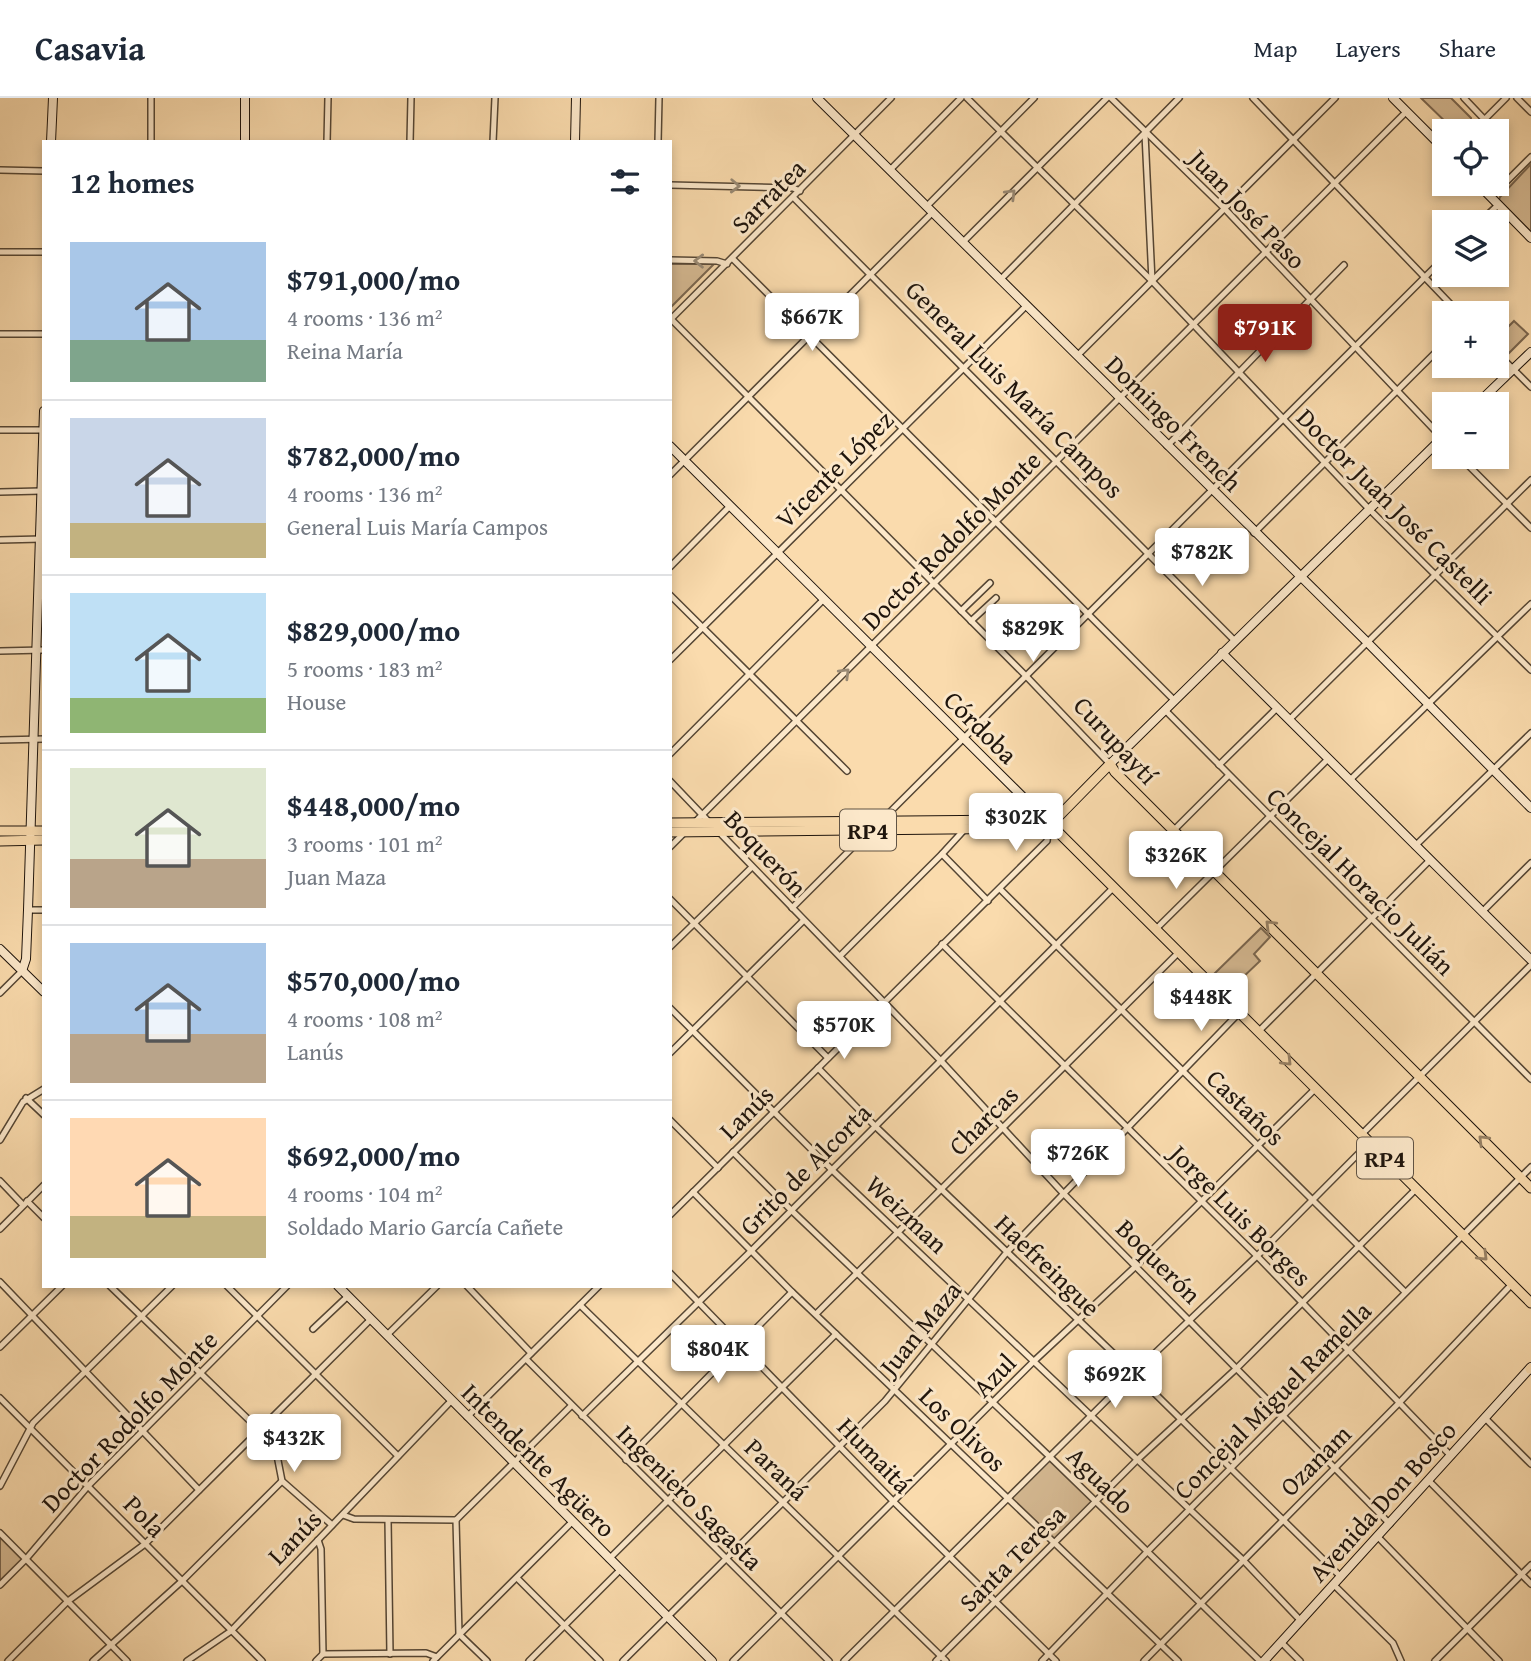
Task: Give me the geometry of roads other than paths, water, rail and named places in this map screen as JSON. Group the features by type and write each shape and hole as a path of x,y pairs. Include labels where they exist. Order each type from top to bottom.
{"main road":[{"path":"1049,823 1110,764"},
{"name":"Curupaytí","path":"1110,764 1531,1188"},
{"name":"RP4","path":"672,832 714,827 880,822 1032,820 1049,823"},
{"name":"RP4","path":"672,823 714,827 964,830 1035,828 1049,823"},
{"name":"Córdoba","path":"1049,823 1531,1303"},
{"path":"0,831 42,839"},
{"path":"0,841 42,832"}],"street":[{"path":"51,140 53,98"},
{"path":"151,98 151,140"},
{"path":"245,98 245,140"},
{"path":"327,140 328,98"},
{"path":"410,140 411,98"},
{"path":"493,140 495,98"},
{"path":"575,140 576,98"},
{"path":"658,140 659,98"},
{"name":"Domingo French","path":"817,98 1531,808"},
{"name":"Sarratea","path":"672,319 891,98"},
{"path":"890,170 961,98"},
{"name":"Doctor Juan José Castelli","path":"967,98 1152,281 1368,509 1531,670"},
{"path":"672,473 871,276 1000,132 1034,98"},
{"path":"964,242 1109,98"},
{"name":"Juan José Paso","path":"1109,98 1224,208 1432,427"},
{"path":"1001,279 1179,98"},
{"path":"1253,98 1448,301"},
{"path":"1077,355 1335,98"},
{"path":"1392,98 1432,137"},
{"path":"1464,98 1485,119 1506,98"},
{"path":"1517,98 1531,112"},
{"name":"Doctor Rodolfo Monte","path":"672,845 1406,112"},
{"path":"1145,134 1152,281"},
{"path":"1531,157 1491,197 1531,238"},
{"path":"0,170 42,171"},
{"path":"672,185 793,188 800,191"},
{"name":"General Luis María Campos","path":"794,198 1235,641"},
{"path":"1493,210 1498,205"},
{"path":"0,252 42,252"},
{"path":"733,259 1174,700"},
{"path":"672,260 717,261 727,264"},
{"path":"1167,446 1344,265"},
{"path":"792,908 1090,614 1432,270"},
{"name":"Vicente López","path":"672,658 1027,305"},
{"name":"Curupaytí","path":"672,321 1026,676 1110,764"},
{"path":"0,334 42,334"},
{"path":"1489,392 1531,352"},
{"path":"1254,533 1432,356"},
{"path":"1509,365 1531,387"},
{"path":"0,430 42,430"},
{"name":"Córdoba","path":"672,448 1049,823"},
{"path":"1110,764 1432,448"},
{"path":"0,993 22,971 26,959 40,650 42,460"},
{"path":"1472,469 1531,528"},
{"path":"1289,720 1531,480"},
{"path":"0,492 41,491"},
{"path":"672,564 730,506"},
{"path":"0,540 42,540"},
{"path":"961,611 990,583"},
{"path":"672,597 848,771"},
{"path":"971,621 996,598"},
{"path":"672,752 824,599"},
{"path":"1350,780 1531,604"},
{"path":"0,651 40,650"},
{"path":"1222,653 1531,960"},
{"path":"1219,765 1277,708"},
{"name":"Concejal Horacio Julián","path":"1165,710 1531,1079"},
{"path":"1416,846 1531,733"},
{"path":"0,740 42,739"},
{"path":"1155,930 1328,759"},
{"path":"1174,830 1228,776"},
{"name":"Boquerón","path":"672,783 704,814 751,868 941,1061 1063,1193 1390,1524"},
{"name":"Lanús","path":"672,1213 1000,889 1046,841 1049,823"},
{"path":"839,956 964,830"},
{"path":"942,854 988,901"},
{"path":"1258,1032 1430,860"},
{"path":"1483,911 1531,863"},
{"path":"672,945 751,868"},
{"name":"Grito de Alcorta","path":"582,1416 751,1251 1113,888"},
{"name":"Castaños","path":"1000,889 1405,1292"},
{"path":"672,901 828,1058"},
{"path":"28,910 42,910"},
{"path":"672,1051 803,921"},
{"name":"Jorge Luis Borges","path":"942,944 1257,1256 1451,1456"},
{"path":"0,949 42,990"},
{"name":"Charcas","path":"816,1314 1178,953"},
{"path":"1361,1135 1531,965"},
{"name":"Weizman","path":"672,1010 831,1169 1243,1560 1301,1620"},
{"name":"Juan Maza","path":"623,1661 895,1390 1007,1252 1239,1013"},
{"name":"Haefreingue","path":"818,1068 1341,1577"},
{"name":"Azul","path":"733,1661 1033,1362 1136,1266 1315,1089"},
{"path":"0,1140 26,1098 42,1090"},
{"path":"26,1098 42,1113"},
{"path":"672,1122 718,1168"},
{"path":"844,1661 1369,1143"},
{"name":"Aguado","path":"733,1152 1262,1661"},
{"name":"Concejal Miguel Ramella","path":"1042,1661 1107,1592 1531,1167"},
{"path":"0,1181 42,1216"},
{"path":"0,1229 42,1187"},
{"name":"Santa Teresa","path":"936,1661 1095,1501 1237,1368 1416,1189"},
{"name":"Los Olivos","path":"693,1192 792,1292 1178,1661"},
{"name":"Humaitá","path":"672,1275 894,1502 1056,1661"},
{"path":"0,1282 199,1490"},
{"name":"Ozanam","path":"1144,1661 1399,1403 1512,1284"},
{"path":"0,1347 60,1288"},
{"path":"112,1288 277,1448 282,1481 332,1525"},
{"path":"0,1486 29,1429 170,1288"},
{"path":"229,1288 398,1456"},
{"name":"Doctor Rodolfo Monte","path":"0,1584 26,1559 89,1485 285,1288"},
{"name":"Intendente Agüero","path":"340,1288 712,1661"},
{"path":"388,1335 435,1288"},
{"path":"469,1288 531,1353"},
{"path":"467,1417 596,1288"},
{"path":"626,1460 792,1292"},
{"path":"313,1329 348,1296"},
{"name":"Paraná","path":"580,1305 946,1661"},
{"path":"8,1661 68,1601 145,1544 371,1318"},
{"path":"609,1559 836,1334"},
{"name":"Ingeniero Sagasta","path":"526,1359 829,1661"},
{"name":"Avenida Don Bosco","path":"1262,1661 1531,1368"},
{"name":"Pola","path":"0,1398 262,1661"},
{"name":"Lanús","path":"187,1661 231,1631 451,1401"},
{"path":"343,1515 354,1519 456,1520 571,1406"},
{"path":"1485,1418 1531,1464"},
{"path":"93,1661 110,1643 183,1581 282,1481"},
{"path":"1429,1481 1531,1584"},
{"path":"388,1520 390,1654"},
{"path":"456,1520 459,1634 487,1661"},
{"path":"316,1661 323,1654 426,1653 435,1659 572,1522"},
{"path":"0,1533 127,1661"},
{"path":"1378,1537 1499,1661"},
{"path":"318,1540 321,1549 323,1654"},
{"path":"1435,1661 1531,1565"},
{"path":"529,1661 620,1570"},
{"path":"517,1578 600,1661"},
{"path":"1334,1585 1393,1643 1401,1661"},
{"path":"1281,1642 1300,1661"}]}
